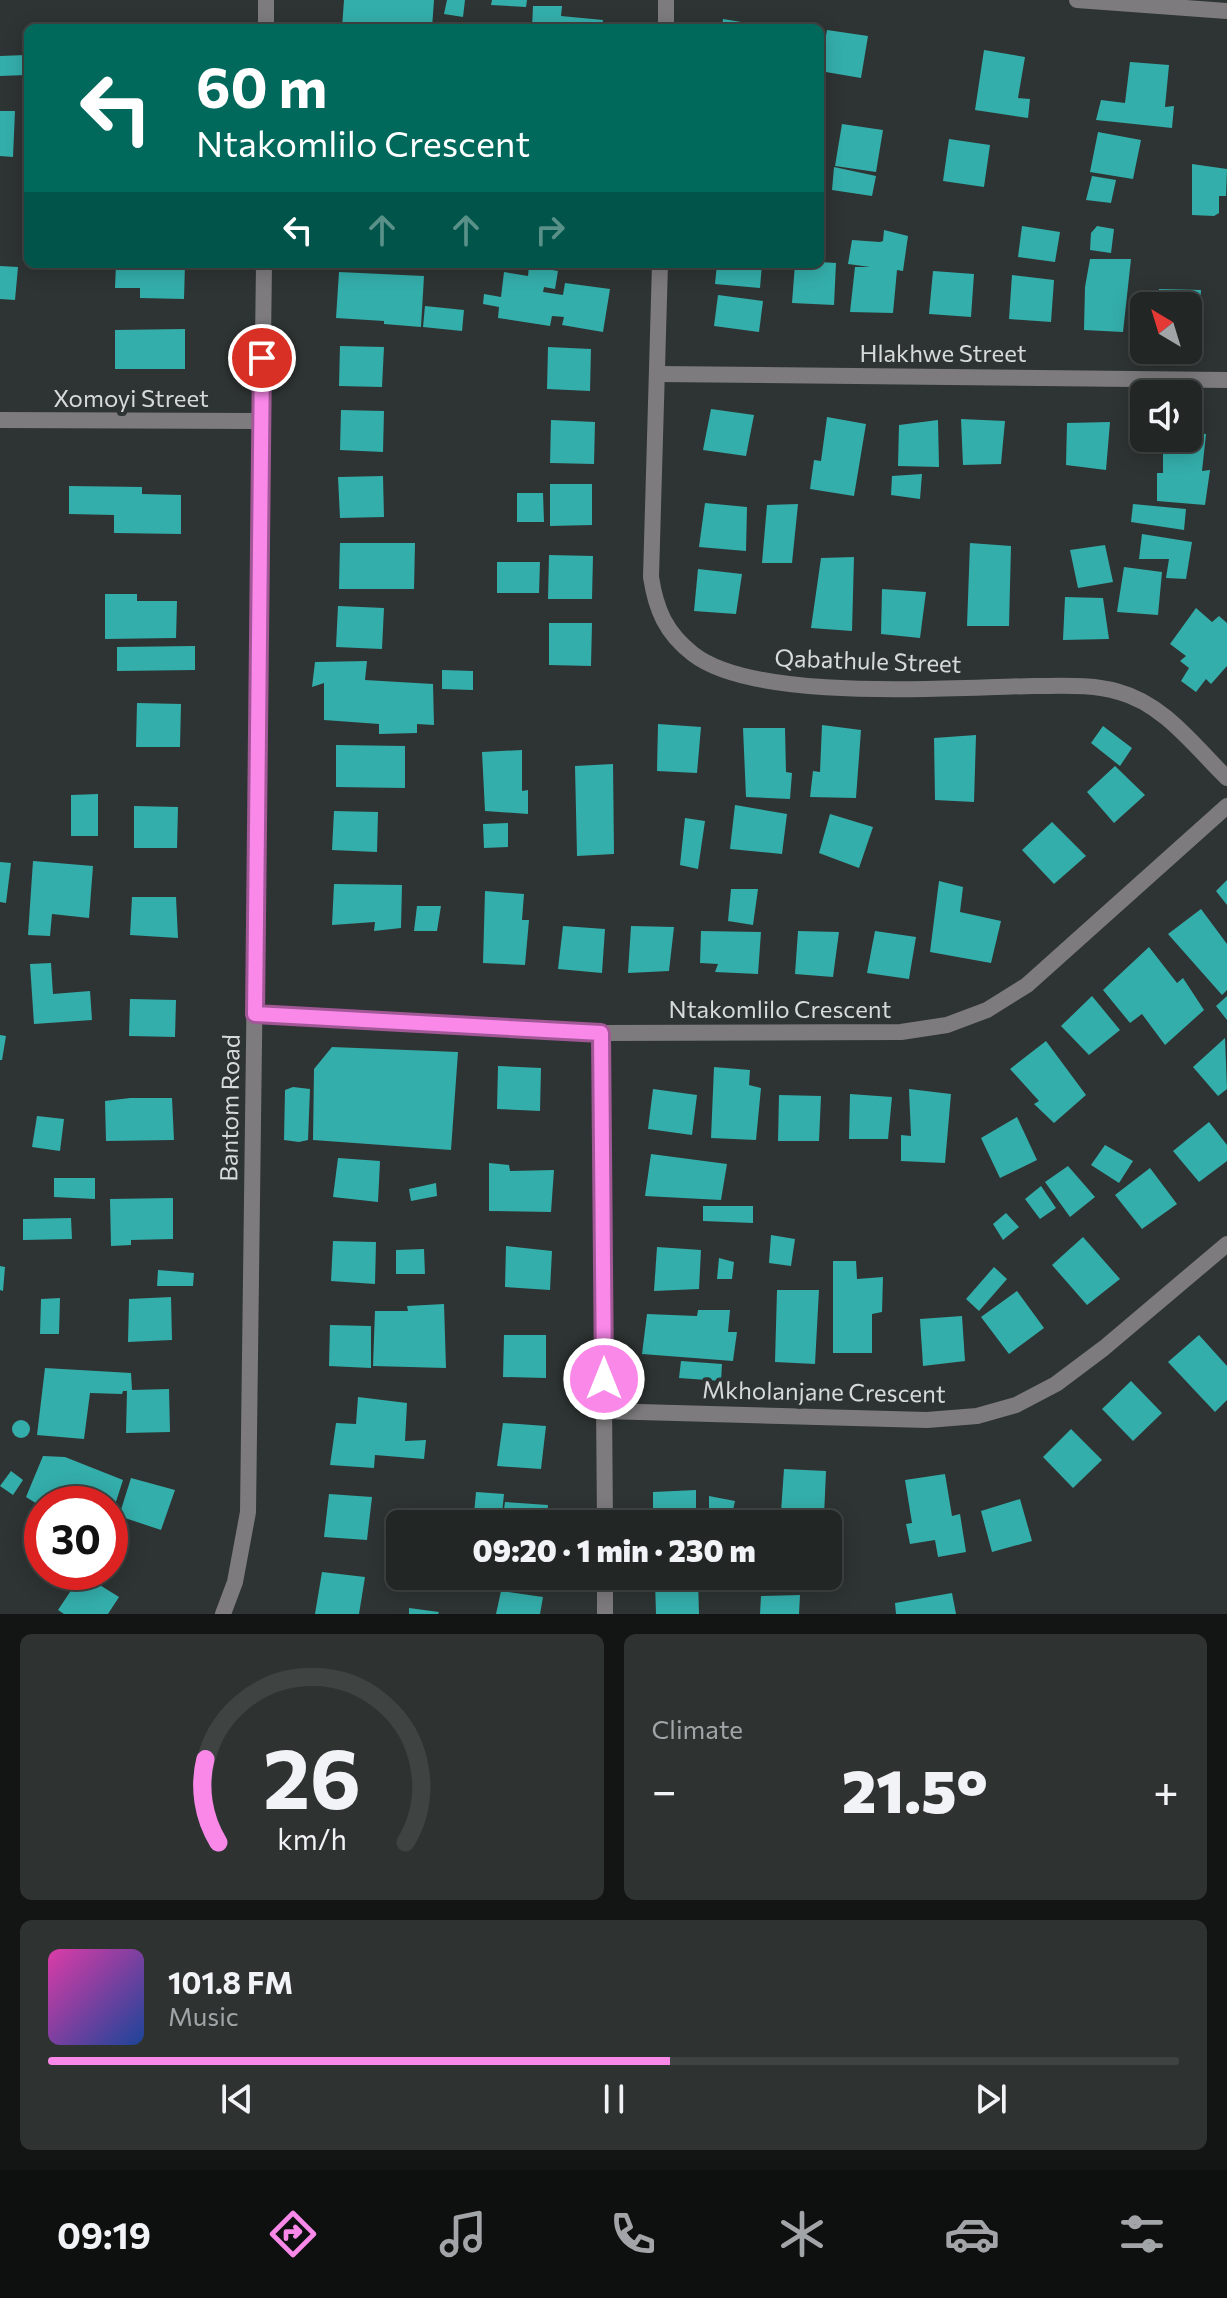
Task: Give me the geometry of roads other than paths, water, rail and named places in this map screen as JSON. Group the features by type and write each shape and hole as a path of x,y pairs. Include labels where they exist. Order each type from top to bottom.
{"street":[{"path":"266,0 266,24"},
{"path":"666,0 666,24"},
{"path":"1077,0 1227,11"},
{"name":"Bantom Road","path":"223,1614 235,1582 248,1512 264,268"},
{"name":"Qabathule Street","path":"660,268 651,577 655,604 677,639 695,656 753,679 809,687 1061,686 1120,692 1148,704 1169,720 1227,778"},
{"name":"Hlakhwe Street","path":"658,374 1227,380"},
{"name":"Xomoyi Street","path":"0,420 262,421"},
{"name":"Ntakomlilo Crescent","path":"255,1014 601,1033 901,1032 947,1025 987,1010 1027,985 1227,806"},
{"path":"601,1033 605,1510"},
{"name":"Mkholanjane Crescent","path":"604,1411 927,1420 977,1416 1016,1405 1056,1384 1104,1348 1227,1244"},
{"path":"605,1590 605,1614"}]}
